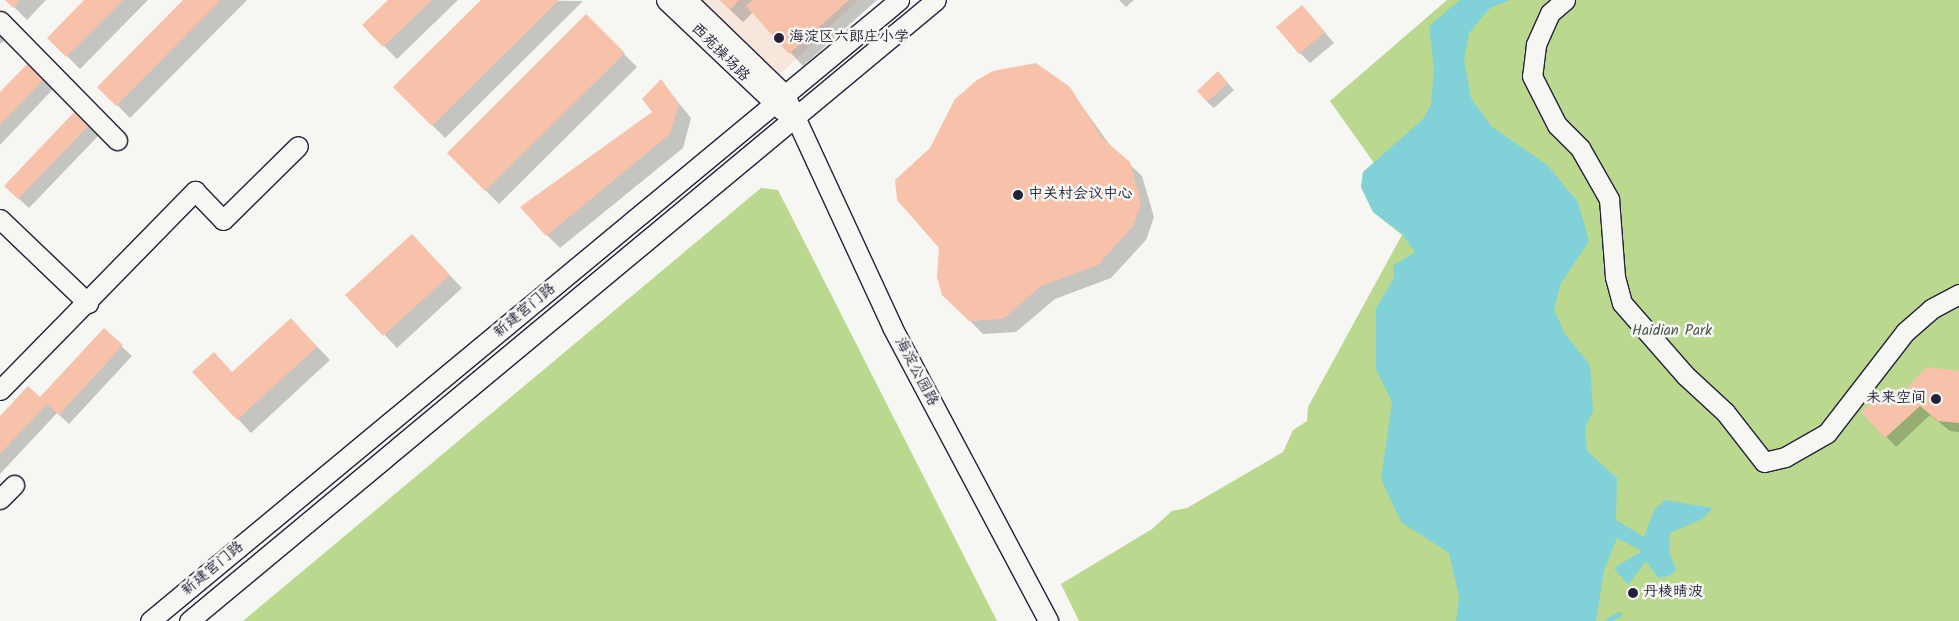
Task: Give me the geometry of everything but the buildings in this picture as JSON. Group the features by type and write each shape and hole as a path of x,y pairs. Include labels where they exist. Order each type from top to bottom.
{"street":[{"name":"西苑操场路","path":"666,0 779,100"},
{"name":"西苑操场路","path":"687,0 779,100"},
{"name":"新建宫门路","path":"150,621 899,0"},
{"name":"新建宫门路","path":"190,621 936,0"},
{"path":"1565,0 1546,21 1536,45 1532,76 1557,125 1580,148 1609,199 1615,278 1622,303 1680,369 1725,412 1747,446 1764,462 1785,457 1826,433 1905,332 1931,309 1959,294"},
{"path":"0,21 117,140"},
{"name":"海淀公园路","path":"779,100 795,118 892,327 1048,621"},
{"path":"0,390 88,303 195,191 223,220 298,146"},
{"path":"0,219 88,303"},
{"path":"0,499 14,485"}],"shaded area":[{"name":"海淀区六郎庄小学","path":"700,0 858,0 778,76"}],"green space":[{"name":"Haidian Park","path":"1447,0 1959,0 1959,621 1079,621 1061,584 1152,529 1172,511 1187,508 1283,452 1293,430 1307,421 1308,407 1402,235 1373,212 1361,187 1363,172 1374,163 1330,101"},
{"path":"761,188 778,190 997,621 243,621"}],"water":[{"path":"1460,0 1510,0 1490,8 1469,33 1464,60 1471,98 1491,126 1547,165 1578,202 1589,241 1560,285 1554,310 1565,334 1590,365 1593,411 1585,428 1587,451 1617,478 1616,520 1644,537 1654,510 1665,500 1713,508 1702,519 1670,533 1669,552 1676,570 1669,576 1658,578 1646,561 1628,585 1614,568 1642,551 1617,538 1604,570 1596,621 1456,621 1459,597 1449,553 1401,522 1381,479 1392,402 1376,369 1376,308 1394,278 1393,266 1415,252 1402,234 1373,212 1361,187 1363,172 1423,119 1431,105 1434,70 1429,26"}],"waterway":[{"path":"1607,621 1619,614"}],"place":[{"name":"海淀区六郎庄小学","path":"779,38"},
{"name":"中关村会议中心","path":"1018,195"},
{"name":"未来空间","path":"1936,399"},
{"name":"丹棱晴波","path":"1633,593"}]}
